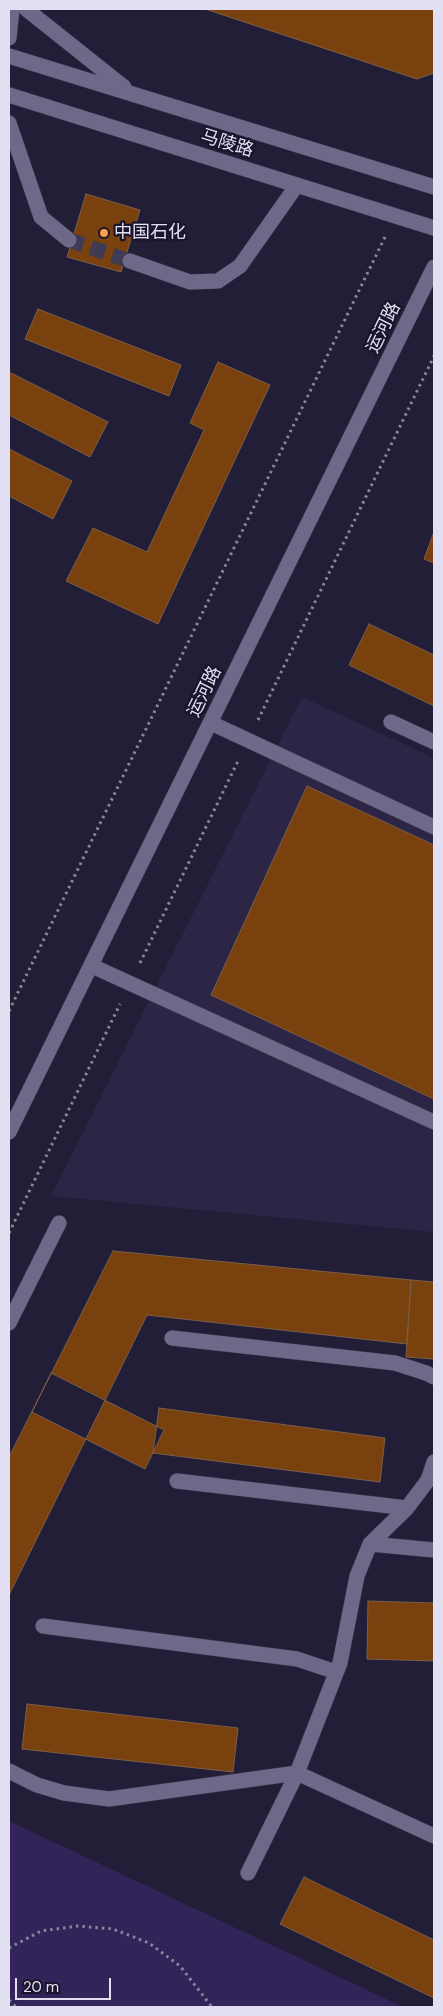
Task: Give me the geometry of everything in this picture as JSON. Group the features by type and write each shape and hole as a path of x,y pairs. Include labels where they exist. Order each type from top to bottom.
{"street":[{"path":"9,38 12,9"},
{"path":"26,9 131,92"},
{"name":"马陵路","path":"9,56 131,92 434,188"},
{"name":"马陵路","path":"9,95 434,228"},
{"path":"9,124 40,217 70,240"},
{"path":"130,261 190,282 218,281 240,266 297,185"},
{"name":"运河路","path":"9,1132 434,267"},
{"path":"390,722 434,742"},
{"path":"211,723 434,827"},
{"path":"92,966 434,1122"},
{"path":"9,1323 59,1223"},
{"path":"172,1338 394,1363 426,1372 434,1377"},
{"path":"248,1873 297,1773 340,1663 357,1576 370,1544 407,1508 428,1480 434,1462"},
{"path":"177,1481 407,1508"},
{"path":"370,1544 434,1550"},
{"path":"43,1626 297,1659 336,1672"},
{"path":"9,1771 37,1785 64,1794 109,1799 297,1773 434,1836"}],"path":[{"path":"9,1011 396,216"},
{"path":"9,1233 434,356"},
{"path":"9,1948 41,1931 78,1926 113,1930 149,1944 180,1966 212,2007"},
{"path":"9,2000 16,2007"}],"shaded area":[{"path":"302,697 434,758 434,1232 51,1196"},
{"path":"9,1821 403,2007 9,2007"}],"building":[{"path":"205,9 434,9 434,73 417,79"},
{"name":"中国石化","path":"86,194 140,210 121,272 67,257"},
{"path":"38,309 181,365 169,396 25,339"},
{"path":"218,362 270,385 158,624 66,581 93,528 147,552 204,430 190,423"},
{"path":"9,372 108,422 90,457 9,415"},
{"path":"9,449 72,481 53,519 9,496"},
{"path":"434,532 434,563 424,559"},
{"path":"369,624 434,655 434,706 349,665"},
{"path":"307,786 434,845 434,1099 211,995"},
{"path":"113,1251 411,1280 407,1344 147,1315 9,1595 9,1457"},
{"path":"411,1280 434,1282 434,1359 406,1357"},
{"path":"51,1373 164,1430 145,1469 32,1412"},
{"path":"159,1408 385,1438 380,1482 153,1453"},
{"path":"368,1601 434,1603 434,1661 367,1659"},
{"path":"27,1704 238,1728 233,1772 22,1749"},
{"path":"304,1877 434,1940 434,1998 280,1924"}],"tunnel":[{"path":"69,240 130,261"}],"place":[{"name":"中国石化","path":"104,233"}]}
